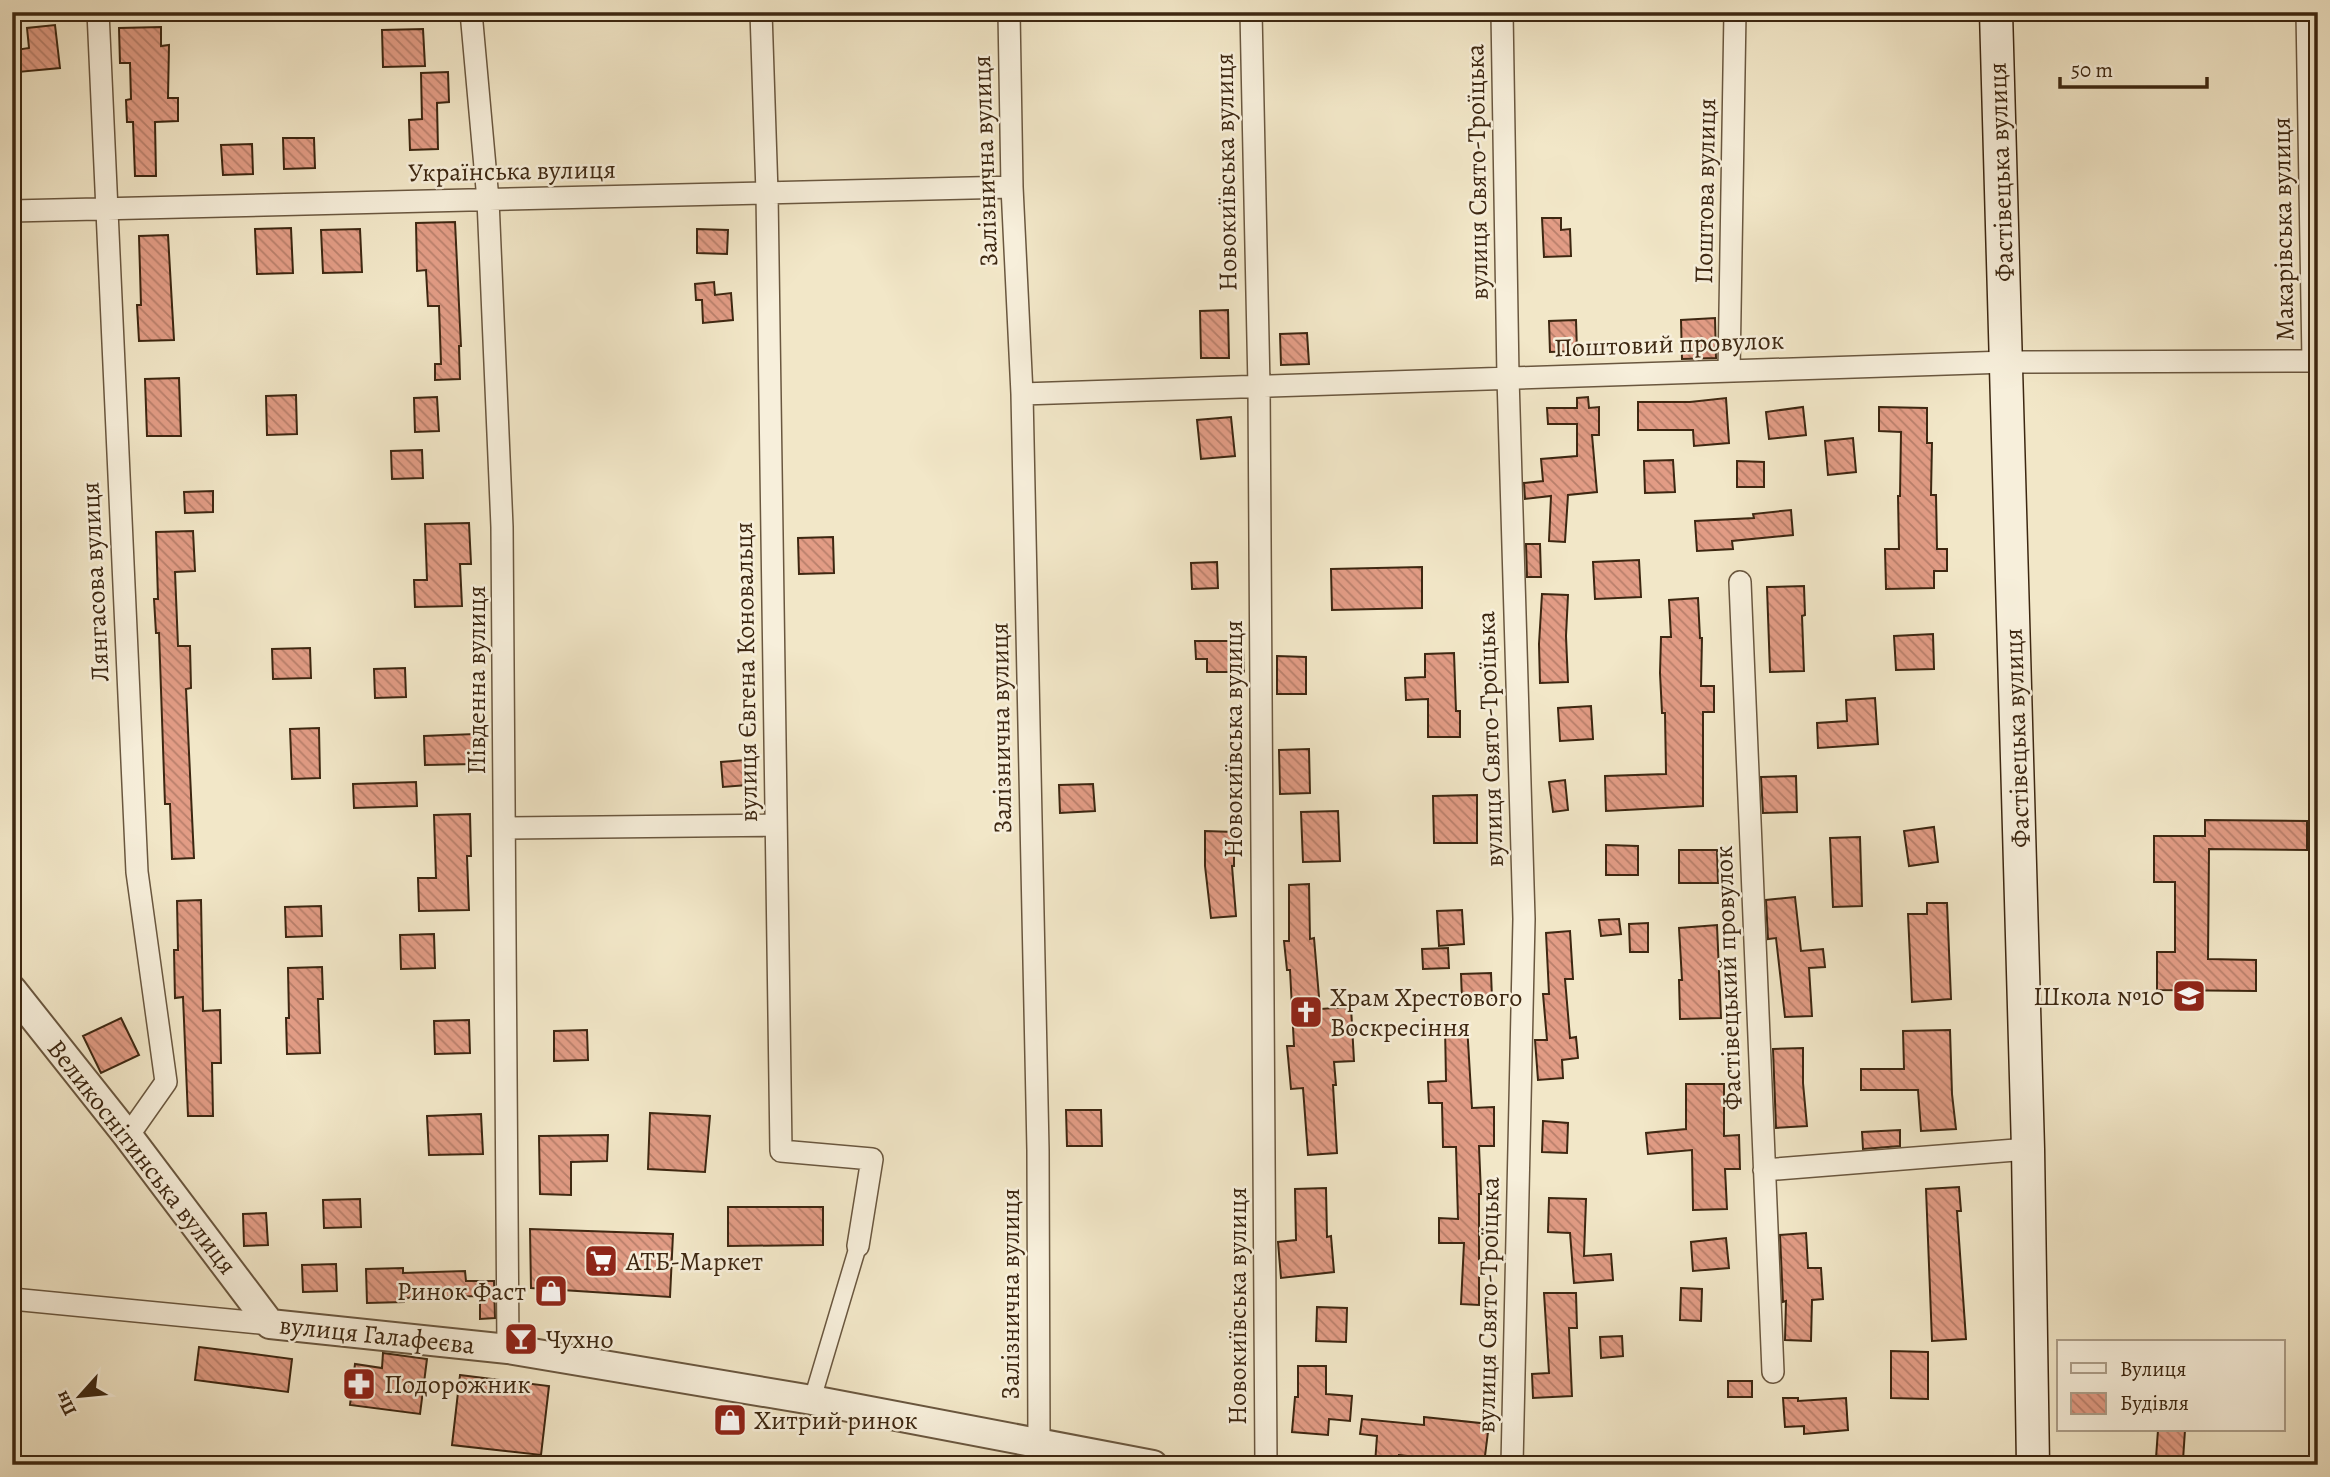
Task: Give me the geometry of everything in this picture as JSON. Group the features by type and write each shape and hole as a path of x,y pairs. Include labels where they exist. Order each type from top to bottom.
{"main road":[{"name":"Фастівецька вулиця","path":"1996,12 2028,1149 2033,1465"}],"street":[{"name":"Лянгасова вулиця","path":"98,12 137,872 166,1082 128,1136"},
{"name":"Південна вулиця","path":"471,12 488,200 502,527 508,1349"},
{"name":"вулиця Євгена Коновальця","path":"761,12 767,193 781,1151 872,1159 858,1246"},
{"name":"Залізнична вулиця","path":"1009,12 1022,394 1037,1136 1039,1442"},
{"name":"Новокиївська вулиця","path":"1251,12 1259,387 1266,1465"},
{"name":"вулиця Свято-Троїцька","path":"1502,12 1508,377 1524,919 1512,1465"},
{"name":"Поштова вулиця","path":"1729,371 1735,12"},
{"name":"Макарівська вулиця","path":"2306,12 2316,361"},
{"name":"Українська вулиця","path":"12,211 1013,187"},
{"name":"Поштовий провулок","path":"1022,394 2007,362 2316,361"},
{"name":"Фастівецький провулок","path":"1740,582 1773,1372"},
{"path":"505,828 776,825"},
{"name":"Великоснітинська вулиця","path":"12,990 128,1136 270,1324"},
{"path":"1764,1170 2028,1149"},
{"path":"812,1400 858,1246"},
{"name":"вулиця Галафеєва","path":"12,1299 508,1349 812,1400 1153,1465"}],"building":[{"path":"55,25 60,68 18,72 16,50 29,48 27,28"},
{"path":"161,27 161,46 169,45 168,98 178,98 178,121 155,122 156,176 135,176 133,122 127,122 126,100 131,99 130,63 120,63 119,28"},
{"path":"423,29 425,66 383,67 382,30"},
{"path":"448,72 449,102 437,103 438,149 410,150 409,120 422,119 421,73"},
{"path":"283,138 314,138 315,168 284,169"},
{"path":"252,144 253,174 223,175 221,145"},
{"path":"1542,218 1561,218 1561,230 1570,229 1571,256 1544,257"},
{"path":"455,222 460,379 435,380 435,364 441,364 439,306 428,306 426,270 417,271 416,223"},
{"path":"291,228 293,273 257,274 255,229"},
{"path":"360,229 362,272 323,273 321,230"},
{"path":"697,229 728,230 727,254 697,253"},
{"path":"168,235 174,340 139,341 139,236"},
{"path":"714,282 715,295 731,293 733,320 703,323 702,300 696,300 695,284"},
{"path":"1228,310 1229,358 1201,358 1200,311"},
{"path":"1715,318 1716,358 1682,359 1681,320"},
{"path":"1576,320 1577,351 1550,352 1549,321"},
{"path":"1307,333 1309,364 1281,365 1280,334"},
{"path":"179,378 181,436 147,436 145,379"},
{"path":"296,395 297,434 267,435 266,396"},
{"path":"437,397 439,431 415,432 414,398"},
{"path":"1588,397 1589,408 1599,407 1599,435 1592,435 1597,492 1568,495 1565,542 1549,541 1551,496 1525,499 1524,483 1543,481 1541,459 1577,456 1577,424 1548,424 1547,408 1577,408 1577,398"},
{"path":"1726,398 1729,443 1694,446 1693,430 1638,430 1638,402 1690,402"},
{"path":"1803,407 1806,435 1769,439 1766,412"},
{"path":"1879,407 1927,408 1927,443 1932,443 1931,495 1936,495 1937,549 1947,549 1947,571 1934,571 1934,588 1886,589 1885,549 1899,549 1901,432 1879,431"},
{"path":"1231,417 1235,456 1201,459 1197,420"},
{"path":"1853,438 1856,472 1828,475 1825,441"},
{"path":"422,450 423,478 392,479 391,451"},
{"path":"1673,460 1675,492 1645,493 1644,461"},
{"path":"1737,461 1764,462 1764,487 1737,487"},
{"path":"213,491 213,512 185,513 184,492"},
{"path":"1791,510 1793,535 1732,541 1733,549 1697,551 1695,521 1754,518 1753,514"},
{"path":"469,523 471,564 460,564 462,606 415,607 414,580 427,580 425,524"},
{"path":"193,531 195,571 175,572 178,646 190,646 191,688 186,689 194,858 172,859 170,804 165,804 159,633 156,633 154,599 158,599 156,532"},
{"path":"833,537 834,573 799,574 798,538"},
{"path":"1526,544 1540,544 1541,577 1527,577"},
{"path":"1639,560 1641,597 1595,599 1593,562"},
{"path":"1217,562 1218,588 1192,589 1191,563"},
{"path":"1422,567 1422,608 1332,610 1331,569"},
{"path":"1804,586 1804,671 1770,672 1767,587"},
{"path":"1542,594 1568,595 1568,682 1540,683"},
{"path":"1698,598 1702,638 1701,686 1714,686 1714,712 1703,712 1703,806 1606,811 1605,776 1666,774 1665,713 1662,713 1660,673 1661,637 1671,637 1669,600"},
{"path":"1933,634 1934,669 1896,670 1894,636"},
{"path":"1195,641 1231,641 1231,649 1243,649 1244,672 1207,672 1207,659 1196,659"},
{"path":"310,648 311,678 273,679 272,649"},
{"path":"1454,653 1456,711 1460,711 1460,737 1428,737 1428,699 1406,700 1405,678 1425,677 1425,654"},
{"path":"1277,656 1306,657 1306,694 1277,694"},
{"path":"405,668 406,697 375,698 374,669"},
{"path":"1875,698 1878,744 1818,748 1817,723 1847,721 1846,700"},
{"path":"1591,706 1593,739 1560,741 1558,708"},
{"path":"319,728 320,778 292,779 290,729"},
{"path":"475,734 476,764 425,765 424,736"},
{"path":"1309,749 1310,793 1280,794 1279,750"},
{"path":"745,760 747,785 723,787 721,762"},
{"path":"1796,776 1797,812 1763,813 1761,777"},
{"path":"1565,780 1568,810 1553,812 1549,782"},
{"path":"416,782 417,806 354,808 353,784"},
{"path":"1093,784 1095,811 1060,813 1059,785"},
{"path":"1477,795 1477,843 1434,843 1433,796"},
{"path":"1338,811 1340,861 1303,862 1301,812"},
{"path":"470,814 471,856 467,856 469,910 419,911 418,878 436,878 434,815"},
{"path":"2205,820 2307,821 2307,850 2209,849 2208,959 2256,960 2256,991 2157,990 2157,952 2175,952 2175,882 2154,882 2154,836 2205,836"},
{"path":"1934,827 1938,862 1909,866 1904,831"},
{"path":"1205,831 1234,832 1232,866 1236,916 1211,918 1205,866"},
{"path":"1860,837 1862,906 1833,907 1830,838"},
{"path":"1606,845 1638,846 1638,875 1606,875"},
{"path":"1679,850 1717,850 1718,883 1679,883"},
{"path":"1309,884 1310,939 1314,938 1320,1009 1351,1007 1354,1061 1334,1062 1337,1153 1308,1155 1303,1088 1291,1089 1287,1046 1294,1046 1290,970 1287,970 1284,941 1289,941 1289,885"},
{"path":"1795,897 1801,951 1823,949 1825,967 1809,968 1812,1016 1785,1017 1776,938 1768,939 1766,900"},
{"path":"201,900 203,1011 220,1010 221,1063 212,1063 213,1116 188,1116 183,997 175,998 174,950 178,950 177,901"},
{"path":"1927,903 1947,903 1951,999 1912,1002 1908,914 1927,914"},
{"path":"321,906 322,936 286,937 285,907"},
{"path":"1462,910 1464,944 1439,946 1437,911"},
{"path":"1619,919 1621,934 1601,936 1599,920"},
{"path":"1648,923 1648,952 1630,952 1629,924"},
{"path":"1717,925 1721,1018 1680,1019 1679,980 1682,980 1679,928"},
{"path":"1570,931 1573,979 1565,979 1570,1038 1576,1037 1578,1058 1562,1060 1563,1078 1538,1080 1535,1040 1547,1040 1543,994 1549,994 1546,933"},
{"path":"434,934 435,968 401,969 400,935"},
{"path":"1448,948 1449,968 1423,969 1422,949"},
{"path":"322,967 323,999 318,999 320,1053 287,1054 288,968"},
{"path":"1491,973 1492,998 1462,999 1461,974"},
{"path":"121,1018 139,1055 101,1073 83,1036"},
{"path":"469,1020 470,1053 435,1054 434,1021"},
{"path":"1445,1025 1467,1025 1472,1108 1494,1107 1494,1146 1479,1146 1479,1305 1461,1304 1464,1243 1439,1243 1439,1218 1458,1219 1456,1147 1443,1147 1442,1103 1429,1103 1428,1082 1446,1081"},
{"path":"587,1030 588,1060 554,1061 554,1031"},
{"path":"1950,1030 1956,1129 1921,1131 1918,1090 1861,1090 1861,1069 1904,1069 1903,1031"},
{"path":"1803,1048 1807,1126 1776,1128 1773,1049"},
{"path":"1686,1084 1724,1084 1724,1136 1739,1135 1740,1169 1725,1169 1727,1209 1693,1210 1692,1150 1648,1154 1646,1133 1686,1129"},
{"path":"1066,1110 1101,1110 1102,1146 1067,1146"},
{"path":"650,1113 710,1116 705,1172 648,1169"},
{"path":"481,1114 483,1154 429,1155 427,1116"},
{"path":"1543,1121 1568,1123 1567,1153 1542,1152"},
{"path":"1900,1130 1900,1146 1863,1149 1862,1132"},
{"path":"608,1135 607,1161 571,1162 571,1195 540,1194 539,1136"},
{"path":"1959,1187 1961,1211 1957,1211 1966,1339 1932,1341 1926,1189"},
{"path":"1326,1188 1327,1237 1331,1236 1334,1272 1281,1278 1278,1242 1296,1240 1295,1189"},
{"path":"1549,1198 1586,1199 1584,1256 1611,1254 1613,1280 1574,1283 1570,1233 1548,1232"},
{"path":"360,1199 361,1227 324,1228 323,1200"},
{"path":"728,1207 823,1207 823,1245 728,1246"},
{"path":"266,1213 268,1245 244,1246 243,1214"},
{"name":"АТБ-Маркет","path":"530,1229 673,1234 670,1297 531,1288"},
{"path":"1806,1233 1808,1268 1821,1268 1823,1299 1812,1300 1811,1341 1785,1340 1786,1301 1783,1302 1780,1235"},
{"path":"1726,1238 1729,1268 1693,1271 1691,1242"},
{"path":"336,1264 337,1291 303,1292 302,1265"},
{"path":"403,1268 403,1273 465,1271 466,1281 494,1281 495,1318 480,1319 480,1296 404,1298 404,1302 367,1303 366,1269"},
{"path":"1681,1288 1702,1289 1701,1321 1680,1320"},
{"path":"1544,1293 1576,1293 1577,1328 1569,1328 1572,1396 1533,1398 1532,1374 1549,1373"},
{"path":"1317,1307 1347,1308 1346,1342 1316,1341"},
{"path":"1622,1336 1623,1356 1601,1358 1600,1337"},
{"path":"199,1347 292,1359 288,1392 195,1380"},
{"path":"1891,1351 1928,1352 1928,1399 1891,1398"},
{"path":"383,1353 427,1359 420,1414 350,1405 355,1364 382,1368"},
{"path":"1298,1366 1326,1366 1326,1394 1352,1396 1350,1421 1329,1419 1328,1435 1292,1432 1295,1397 1298,1397"},
{"path":"460,1375 549,1386 541,1455 452,1445"},
{"path":"1728,1381 1752,1381 1752,1397 1728,1397"},
{"path":"1783,1398 1798,1398 1798,1401 1846,1398 1848,1430 1804,1434 1804,1426 1785,1427"},
{"path":"1424,1417 1489,1424 1484,1464 1399,1455 1399,1465 1375,1464 1377,1436 1360,1434 1362,1419 1424,1425"},
{"path":"2158,1432 2185,1432 2183,1460 2156,1458"}],"place":[{"name":"Школа №10","path":"2189,996"},
{"name":"Храм Хрестового Воскресіння","path":"1306,1012"},
{"name":"АТБ-Маркет","path":"601,1261"},
{"name":"Ринок Фаст","path":"551,1291"},
{"name":"Чухно","path":"521,1339"},
{"name":"Подорожник","path":"359,1384"},
{"name":"Хитрий ринок","path":"730,1420"}]}
